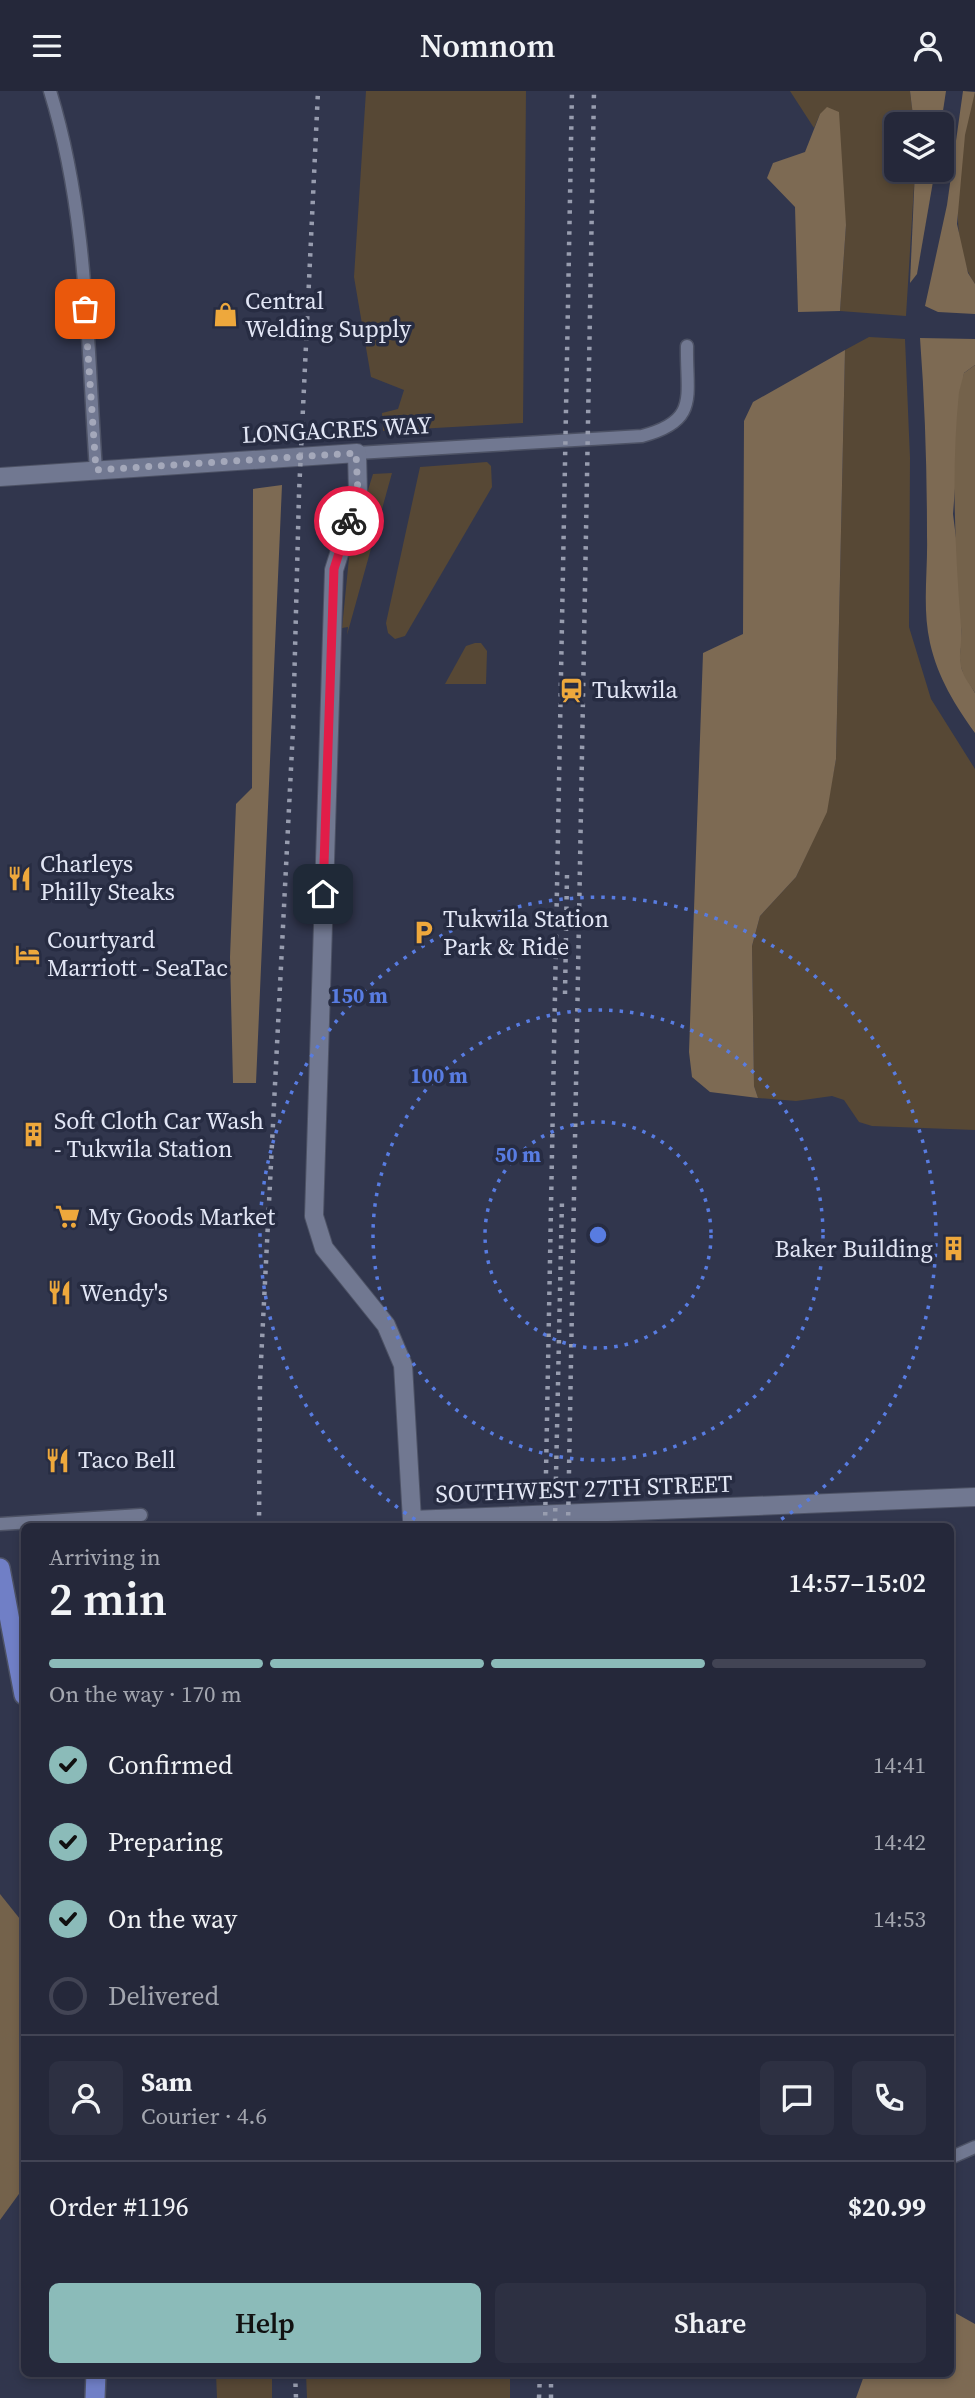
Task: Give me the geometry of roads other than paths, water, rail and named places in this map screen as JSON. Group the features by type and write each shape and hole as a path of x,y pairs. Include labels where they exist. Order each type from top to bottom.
{"main road":[{"path":"0,1569 21,1679"},
{"path":"95,2398 96,2377"}],"street":[{"path":"50,91 64,146 83,262 96,470"},
{"name":"LONGACRES WAY","path":"0,478 642,436 676,424 685,410 687,346"},
{"name":"SOUTHWEST 27TH STREET","path":"356,453 358,494 334,569 314,1216 324,1248 386,1325 403,1365 412,1520 975,1497"},
{"path":"0,1524 141,1515"},
{"path":"954,2156 975,2147"}],"railway":[{"path":"259,1523 260,1381 293,729 299,493 318,91"},
{"path":"545,1523 572,91"},
{"path":"568,1523 594,91"},
{"path":"565,994 567,875"},
{"path":"555,1522 562,1200"},
{"path":"295,2377 296,2398"},
{"path":"539,2398 540,2377"},
{"path":"551,2377 551,2398"}],"place":[{"name":"Central Welding Supply","path":"225,315"},
{"name":"Tukwila","path":"572,690"},
{"name":"Charleys Philly Steaks","path":"20,878"},
{"name":"Tukwila Station Park & Ride","path":"423,933"},
{"name":"Courtyard Marriott - SeaTac","path":"27,954"},
{"name":"Soft Cloth Car Wash - Tukwila Station","path":"34,1135"},
{"name":"My Goods Market","path":"68,1217"},
{"name":"Baker Building","path":"953,1249"},
{"name":"Wendy's","path":"60,1293"},
{"name":"Taco Bell","path":"58,1460"}]}
